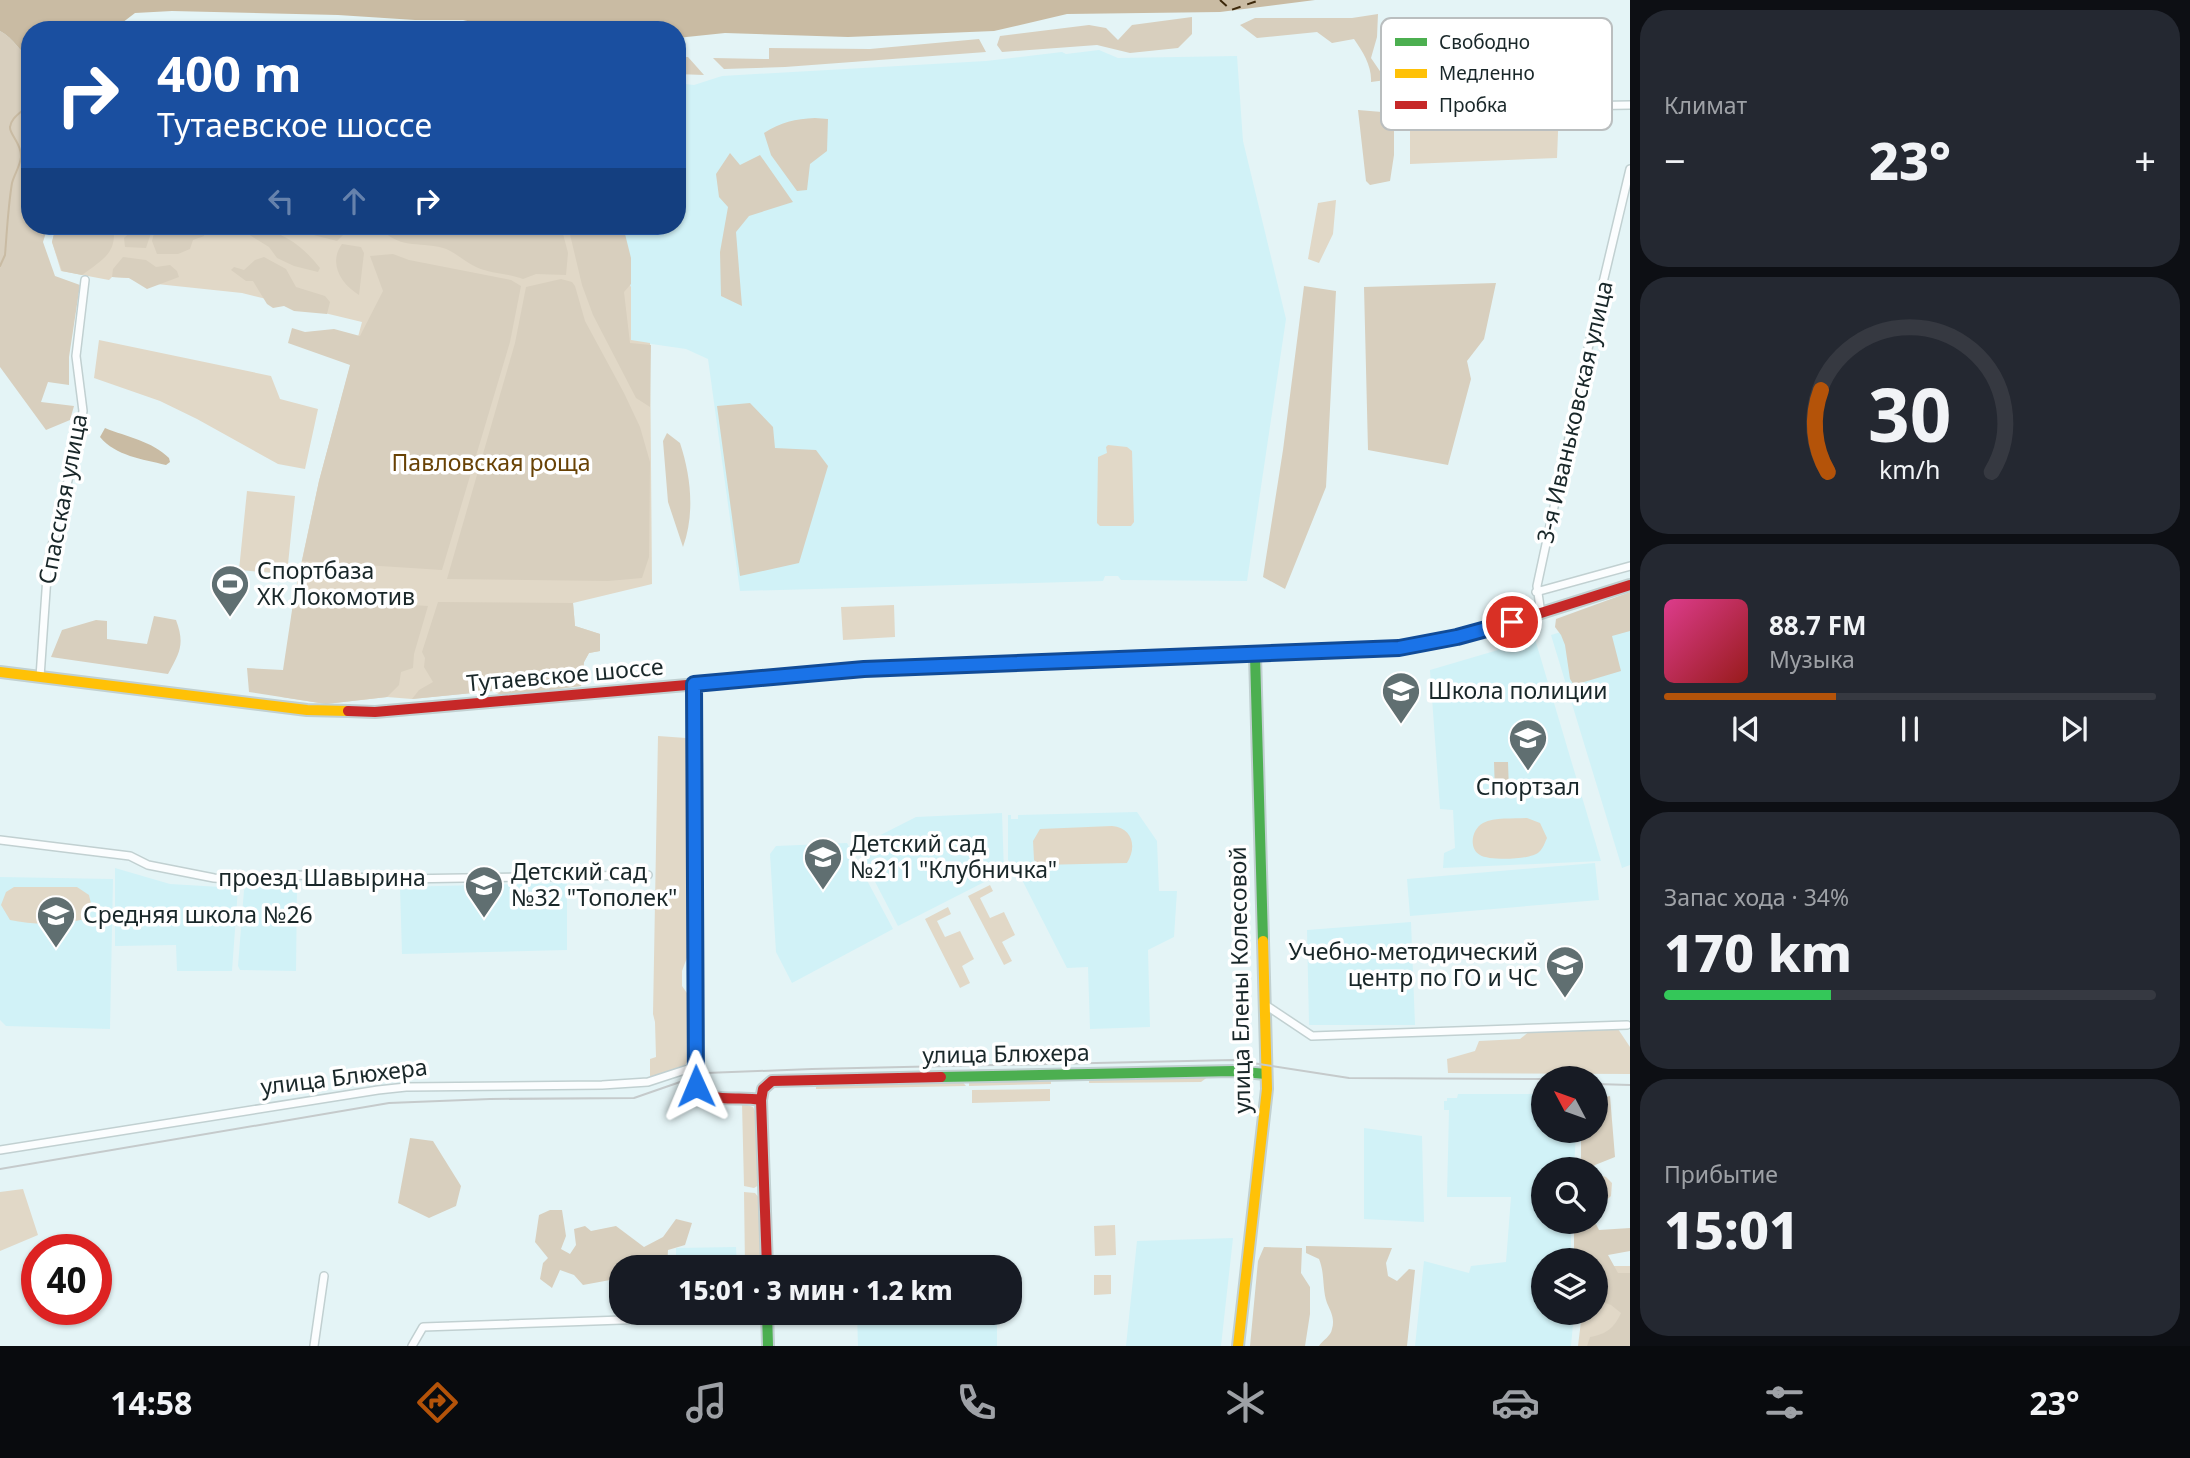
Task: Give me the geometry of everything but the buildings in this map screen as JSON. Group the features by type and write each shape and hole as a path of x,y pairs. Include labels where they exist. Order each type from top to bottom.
{"street":[{"path":"1612,105 1630,105"},
{"name":"3-я Иваньковская улица","path":"1541,614 1536,593 1596,312 1630,169"},
{"name":"Спасская улица","path":"40,677 48,562 83,411 76,356 85,279"},
{"path":"1536,593 1630,566"},
{"name":"Тутаевское шоссе","path":"0,672 307,710 375,712 864,669 1408,647 1541,614 1630,585"},
{"name":"улица Елены Колесовой","path":"1238,1346 1263,1125 1266,1074 1255,654"},
{"path":"694,684 696,1086 706,1097 748,1097 760,1100 766,1255"},
{"name":"проезд Шавырина","path":"0,840 130,856 148,864 214,878 252,881 297,875 401,879 648,875"},
{"path":"1263,1003 1312,1036 1627,1025"},
{"name":"улица Блюхера","path":"0,1150 378,1090 406,1087 648,1082 694,1067"},
{"name":"улица Блюхера","path":"760,1100 760,1094 766,1084 786,1080 1223,1071 1266,1074"},
{"path":"314,1346 324,1276"},
{"path":"412,1346 423,1326 609,1320"},
{"path":"767,1325 768,1346"}],"shaded area":[{"path":"0,0 1315,0 1220,12 1067,14 994,31 848,37 725,33 686,37 686,21 415,20 338,15 172,11 135,13 125,21 21,21 21,51 0,31"},
{"path":"1099,50 1118,58 1237,56 1243,141 1286,319 1247,581 1121,580 1118,576 1105,576 1103,581 740,591 708,359 686,349 631,341 631,287 605,235 686,235 686,84 694,85 722,76 986,61 1062,52 1066,54"},
{"path":"105,428 155,447 169,458 170,462 166,465 148,461 114,449 100,437"},
{"path":"1630,611 1630,865 1622,868 1551,635"},
{"path":"1535,639 1601,861 1443,868 1444,853 1455,848 1453,810 1440,809 1430,670"},
{"path":"1137,812 1157,841 1159,891 1177,891 1174,937 1148,950 1150,1027 1090,1029 1088,967 1067,968 1019,874 1008,860 1008,815 1011,815 1011,819 1018,819 1018,815"},
{"path":"1002,813 1004,872 898,926 857,847 916,817"},
{"name":"Детский сад №211 \"Клубничка\"","path":"847,843 893,929 792,983 776,952 770,854 776,846"},
{"path":"1595,863 1599,900 1410,916 1407,879"},
{"path":"115,868 170,884 238,888 232,971 177,971 176,945 115,946"},
{"name":"Средняя школа №26","path":"0,877 113,879 110,1029 6,1026 0,1020"},
{"name":"Детский сад №32 \"Тополек\"","path":"567,883 567,950 402,954 400,887"},
{"path":"249,885 297,887 296,971 240,970 238,966 244,890"},
{"path":"1411,922 1415,1025 1309,1025 1307,930"},
{"path":"1458,1094 1531,1094 1531,1143 1575,1143 1575,1157 1531,1157 1531,1234 1571,1234 1571,1248 1531,1248 1531,1325 1573,1325 1571,1346 1415,1346 1424,1261 1469,1273 1471,1266 1506,1262 1511,1197 1447,1197 1449,1110 1444,1110 1444,1101 1447,1101 1447,1098 1457,1098"},
{"path":"1364,1128 1422,1136 1424,1222 1364,1219"},
{"path":"1233,1238 1221,1346 1126,1346 1137,1241"},
{"path":"736,1247 736,1255 676,1255 676,1248"},
{"path":"857,1325 997,1325 997,1346 858,1346"}],"green space":[{"path":"1378,14 1377,37 1371,58 1381,73 1381,81 1371,82 1364,54 1354,39 1332,43 1317,32 1257,38 1240,25 1255,18 1352,18"},
{"path":"1192,17 1192,34 1178,48 1130,53 1097,45 1002,52 997,45 1000,36 1089,25 1106,28 1118,40 1132,25"},
{"path":"0,31 21,51 21,235 45,235 43,242 55,276 80,285 69,357 69,385 48,382 41,402 74,406 70,420 46,430 0,367"},
{"path":"979,39 986,52 724,69 713,58 769,59 769,48 870,49"},
{"path":"686,57 688,57 704,75 686,74"},
{"path":"1358,110 1381,112 1381,130 1394,130 1390,181 1370,185 1366,181"},
{"path":"828,119 827,151 810,164 807,190 797,191 771,155 764,133 788,122"},
{"path":"1410,130 1558,130 1557,158 1410,164"},
{"path":"730,153 740,165 760,155 793,202 749,216 736,232 742,306 721,296 720,252 728,207 719,197 716,174"},
{"path":"1336,200 1333,234 1319,263 1308,259 1318,203"},
{"name":"Павловская роща","path":"54,235 605,235 631,287 631,340 650,343 652,584 573,603 575,626 600,634 600,651 589,653 584,662 581,686 504,696 492,691 412,699 387,697 326,704 282,697 294,597 319,481 362,322 242,293 138,282 129,278 112,277 109,280 61,271 52,242"},
{"path":"54,235 114,235 107,255 82,275 62,271 52,242"},
{"path":"127,235 150,235 146,248 125,247 124,238"},
{"path":"154,235 204,235 193,240 190,249 178,254 157,254 152,241"},
{"path":"250,235 280,235 287,238 309,255 320,268 318,272 294,266 277,258 269,247"},
{"path":"313,235 343,235 337,241"},
{"path":"387,235 563,235 568,253 566,275 536,274 523,279 476,267 443,248 393,239"},
{"path":"570,235 625,235 631,258 631,284 624,292 630,343 651,345 650,407 636,398 593,315 582,285"},
{"path":"342,244 361,247 364,253 359,295 342,279 336,266 336,258"},
{"path":"393,254 409,260 511,280 521,286 510,342 442,570 302,561 319,481 350,365 288,343 292,328 305,332 334,329 360,336 383,291 370,256"},
{"path":"123,257 146,260 156,267 170,265 179,277 147,289 129,278 112,277 113,269"},
{"path":"264,257 286,269 296,287 325,296 330,302 327,314 294,311 284,306 273,308 267,304 253,281 246,281 231,270 234,267 244,270 255,260"},
{"path":"561,279 572,282 575,286 585,321 640,427 650,462 649,557 642,578 608,581 447,579 515,343 526,287"},
{"path":"1496,283 1484,339 1467,361 1471,379 1448,465 1368,450 1364,287"},
{"path":"1304,286 1336,291 1326,487 1285,589 1263,577"},
{"path":"99,340 271,376 280,399 318,409 305,469 278,464 160,401 94,378"},
{"path":"750,403 773,427 775,448 816,450 828,466 799,563 740,576 717,406"},
{"path":"667,433 680,443 689,482 689,521 683,547 668,502 663,441"},
{"path":"1108,445 1127,447 1132,451 1134,522 1131,526 1100,526 1097,523 1098,457 1107,453"},
{"path":"247,491 295,496 287,574 239,570"},
{"path":"1630,592 1630,631 1612,636 1621,671 1574,685 1570,679 1565,645 1555,627 1556,619"},
{"path":"294,597 428,606 414,654 413,668 401,672 399,685 387,697 326,704 249,692 247,668 283,670"},
{"path":"438,602 573,603 575,626 600,634 600,651 589,653 584,662 581,686 504,696 493,691 412,699 419,690 433,682 424,667 425,658 422,652"},
{"path":"894,605 895,637 843,640 841,607"},
{"path":"154,616 176,620 179,628 180,648 168,674 51,657 62,630 96,620 107,621 107,639 147,644"},
{"path":"658,736 686,738 689,748 688,955 682,971 682,986 689,996 689,1059 677,1070 650,1079 650,1059 656,1057 653,1014"},
{"path":"1494,762 1508,762 1509,791 1495,793"},
{"path":"1527,818 1540,823 1547,838 1535,855 1501,859 1485,857 1476,852 1473,839 1476,830 1483,823 1499,819"},
{"path":"1112,826 1129,834 1132,851 1127,863 1040,865 1034,860 1033,841 1040,829"},
{"path":"990,885 993,891 980,898 990,918 1004,912 1015,935 1002,942 1012,961 1004,965 968,896"},
{"path":"14,887 77,887 89,895 92,908 85,919 67,922 10,920 1,905 6,892"},
{"path":"948,907 951,914 937,921 945,937 960,931 974,959 962,966 970,983 960,988 925,919"},
{"path":"1618,1029 1630,1047 1630,1074 1608,1074 1608,1066 1531,1066 1531,1073 1448,1073 1447,1059 1475,1051 1479,1041 1520,1039 1530,1031"},
{"path":"1051,1076 1051,1084 969,1086 969,1078"},
{"path":"1089,1076 1209,1076 1201,1082 1089,1083"},
{"path":"960,1079 966,1086 816,1089 816,1082"},
{"path":"1050,1089 1050,1101 972,1103 972,1090"},
{"path":"1608,1096 1615,1157 1608,1160 1608,1157 1581,1157 1581,1143 1608,1143"},
{"path":"742,1103 753,1107 759,1119 759,1185 754,1188 744,1186"},
{"path":"410,1138 433,1141 461,1186 456,1206 429,1218 398,1203"},
{"path":"1608,1179 1612,1183 1611,1196 1608,1199"},
{"path":"23,1189 38,1234 21,1234 21,1242 0,1251 0,1192"},
{"path":"744,1192 755,1193 760,1199 761,1255 745,1255"},
{"path":"550,1210 562,1210 566,1236 561,1249 570,1254 576,1245 574,1229 585,1226 591,1231 616,1226 644,1247 663,1237 676,1219 692,1223 685,1245 668,1250 668,1255 609,1255 609,1280 583,1285 574,1275 560,1270 552,1288 540,1279 543,1263 548,1258 535,1242 539,1215"},
{"path":"1115,1225 1116,1255 1095,1256 1094,1226"},
{"path":"1630,1228 1630,1251 1608,1255 1608,1248 1574,1248 1574,1234 1608,1234 1608,1229"},
{"path":"1306,1246 1392,1248 1386,1263 1388,1276 1397,1281 1409,1269 1415,1270 1407,1346 1319,1346 1329,1336 1333,1319 1325,1298 1319,1259 1306,1253"},
{"path":"1264,1247 1302,1248 1301,1273 1310,1287 1310,1314 1305,1346 1250,1346 1258,1261"},
{"path":"1608,1255 1618,1273 1630,1273 1630,1346 1587,1346 1590,1337 1609,1330 1616,1323 1621,1313 1608,1304"},
{"path":"1608,1266 1630,1266 1630,1346 1578,1346 1581,1325 1608,1325"},
{"path":"1094,1275 1111,1275 1111,1294 1094,1295"}],"waterway":[{"path":"21,112 10,127 20,148 21,157"},
{"path":"0,266 5,255 12,183 21,157"}],"ferry route":[{"path":"1220,0 1231,10 1260,0"}],"tram line":[{"path":"0,1169 389,1103 634,1098 706,1073 1233,1060 1349,1078 1531,1079"},
{"path":"1608,1084 1630,1085"}],"traffic: fast":[{"path":"1255,655 1263,941"},
{"path":"756,679 864,669 1077,661"},
{"path":"941,1077 1233,1071 1266,1074"},
{"path":"767,1325 768,1346"}],"traffic: slow":[{"path":"0,672 307,710 348,711"},
{"path":"1238,1346 1267,1089 1263,941"}],"traffic: jam":[{"path":"1077,661 1399,648 1487,630 1630,585"},
{"path":"348,711 375,712 756,679"},
{"path":"694,684 694,1080 706,1094 714,1097 760,1100"},
{"path":"767,1255 761,1100 763,1089 772,1081 941,1077"}],"place":[{"name":"Спортбаза ХК Локомотив","path":"230,618"},
{"name":"Школа полиции","path":"1401,725"},
{"name":"Спортзал","path":"1528,772"},
{"name":"Детский сад №211 \"Клубничка\"","path":"823,891"},
{"name":"Детский сад №32 \"Тополек\"","path":"484,919"},
{"name":"Средняя школа №26","path":"56,949"},
{"name":"Учебно-методический центр по ГО и ЧС","path":"1565,999"}],"route":[{"path":"696,1086 694,684 864,669 1399,648 1427,644 1512,622"}]}
